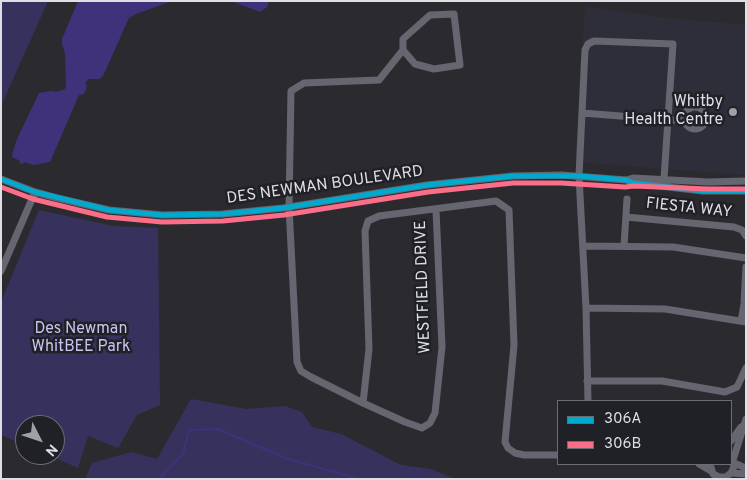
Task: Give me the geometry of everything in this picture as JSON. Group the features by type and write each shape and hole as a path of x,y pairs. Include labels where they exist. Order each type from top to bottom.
{"street":[{"path":"290,207 291,91 304,83 379,80 403,50 403,39 430,15 454,14 460,65 434,69 415,64 403,50"},
{"path":"588,400 586,308 579,176 585,50 588,44 594,41 673,44 664,179"},
{"path":"582,113 685,121"},
{"name":"DES NEWMAN BOULEVARD","path":"1,179 35,192 109,210 162,215 223,214 290,207 427,185 513,176 579,176 626,180 633,183 703,191 746,191"},
{"name":"DES NEWMAN BOULEVARD","path":"626,180 633,178 746,182"},
{"path":"1,271 35,192"},
{"name":"FIESTA WAY","path":"624,246 626,199"},
{"name":"WESTFIELD DRIVE","path":"290,207 298,366 301,371 311,377 363,403 422,428 430,423 435,413 442,347 436,209 496,201 509,210 514,345 505,442 514,453 524,455 557,455"},
{"path":"363,403 369,349 365,231 368,221 378,216 436,209"},
{"name":"FIESTA WAY","path":"626,217 734,227 742,230 746,236"},
{"path":"583,246 673,246 746,258"},
{"path":"586,308 665,308 743,322 746,267"},
{"path":"587,381 662,381 725,392 737,387 746,368"},
{"path":"732,440 745,421"},
{"path":"745,421 732,460 746,468"},
{"path":"701,465 719,477 746,474"}],"shaded area":[{"path":"78,1 172,1 129,18 103,76 99,79 89,79 85,84 87,86 84,94 79,95 50,162 34,165 24,162 23,164 19,163 20,161 12,157 12,155 17,139 39,93 56,92 65,89 65,53 62,39"},
{"path":"231,1 269,1 267,7 260,12"},
{"path":"585,6 657,17 746,25 746,175 575,162"}],"green space":[{"path":"1,1 48,1 1,106"},
{"name":"Des Newman WhitBEE Park","path":"39,210 114,226 158,228 160,405 137,415 118,448 88,436 78,468 65,462 65,415 15,415 15,441 1,435 1,302"},
{"path":"191,399 246,409 285,406 302,412 312,427 341,434 401,465 431,469 455,479 85,479 92,463 131,452 157,459"}],"waterway":[{"path":"159,479 183,454 189,430 218,429 288,459 359,479"}],"transit line":[{"name":"306A","path":"1,179 35,192 109,210 162,215 223,214 283,208 427,185 513,176 579,176 626,180 633,183 703,191 746,191"},
{"name":"306B","path":"1,187 33,199 107,217 162,222 223,221 284,215 428,192 513,183 746,189"}],"place":[{"name":"Whitby Health Centre","path":"733,112"}]}
